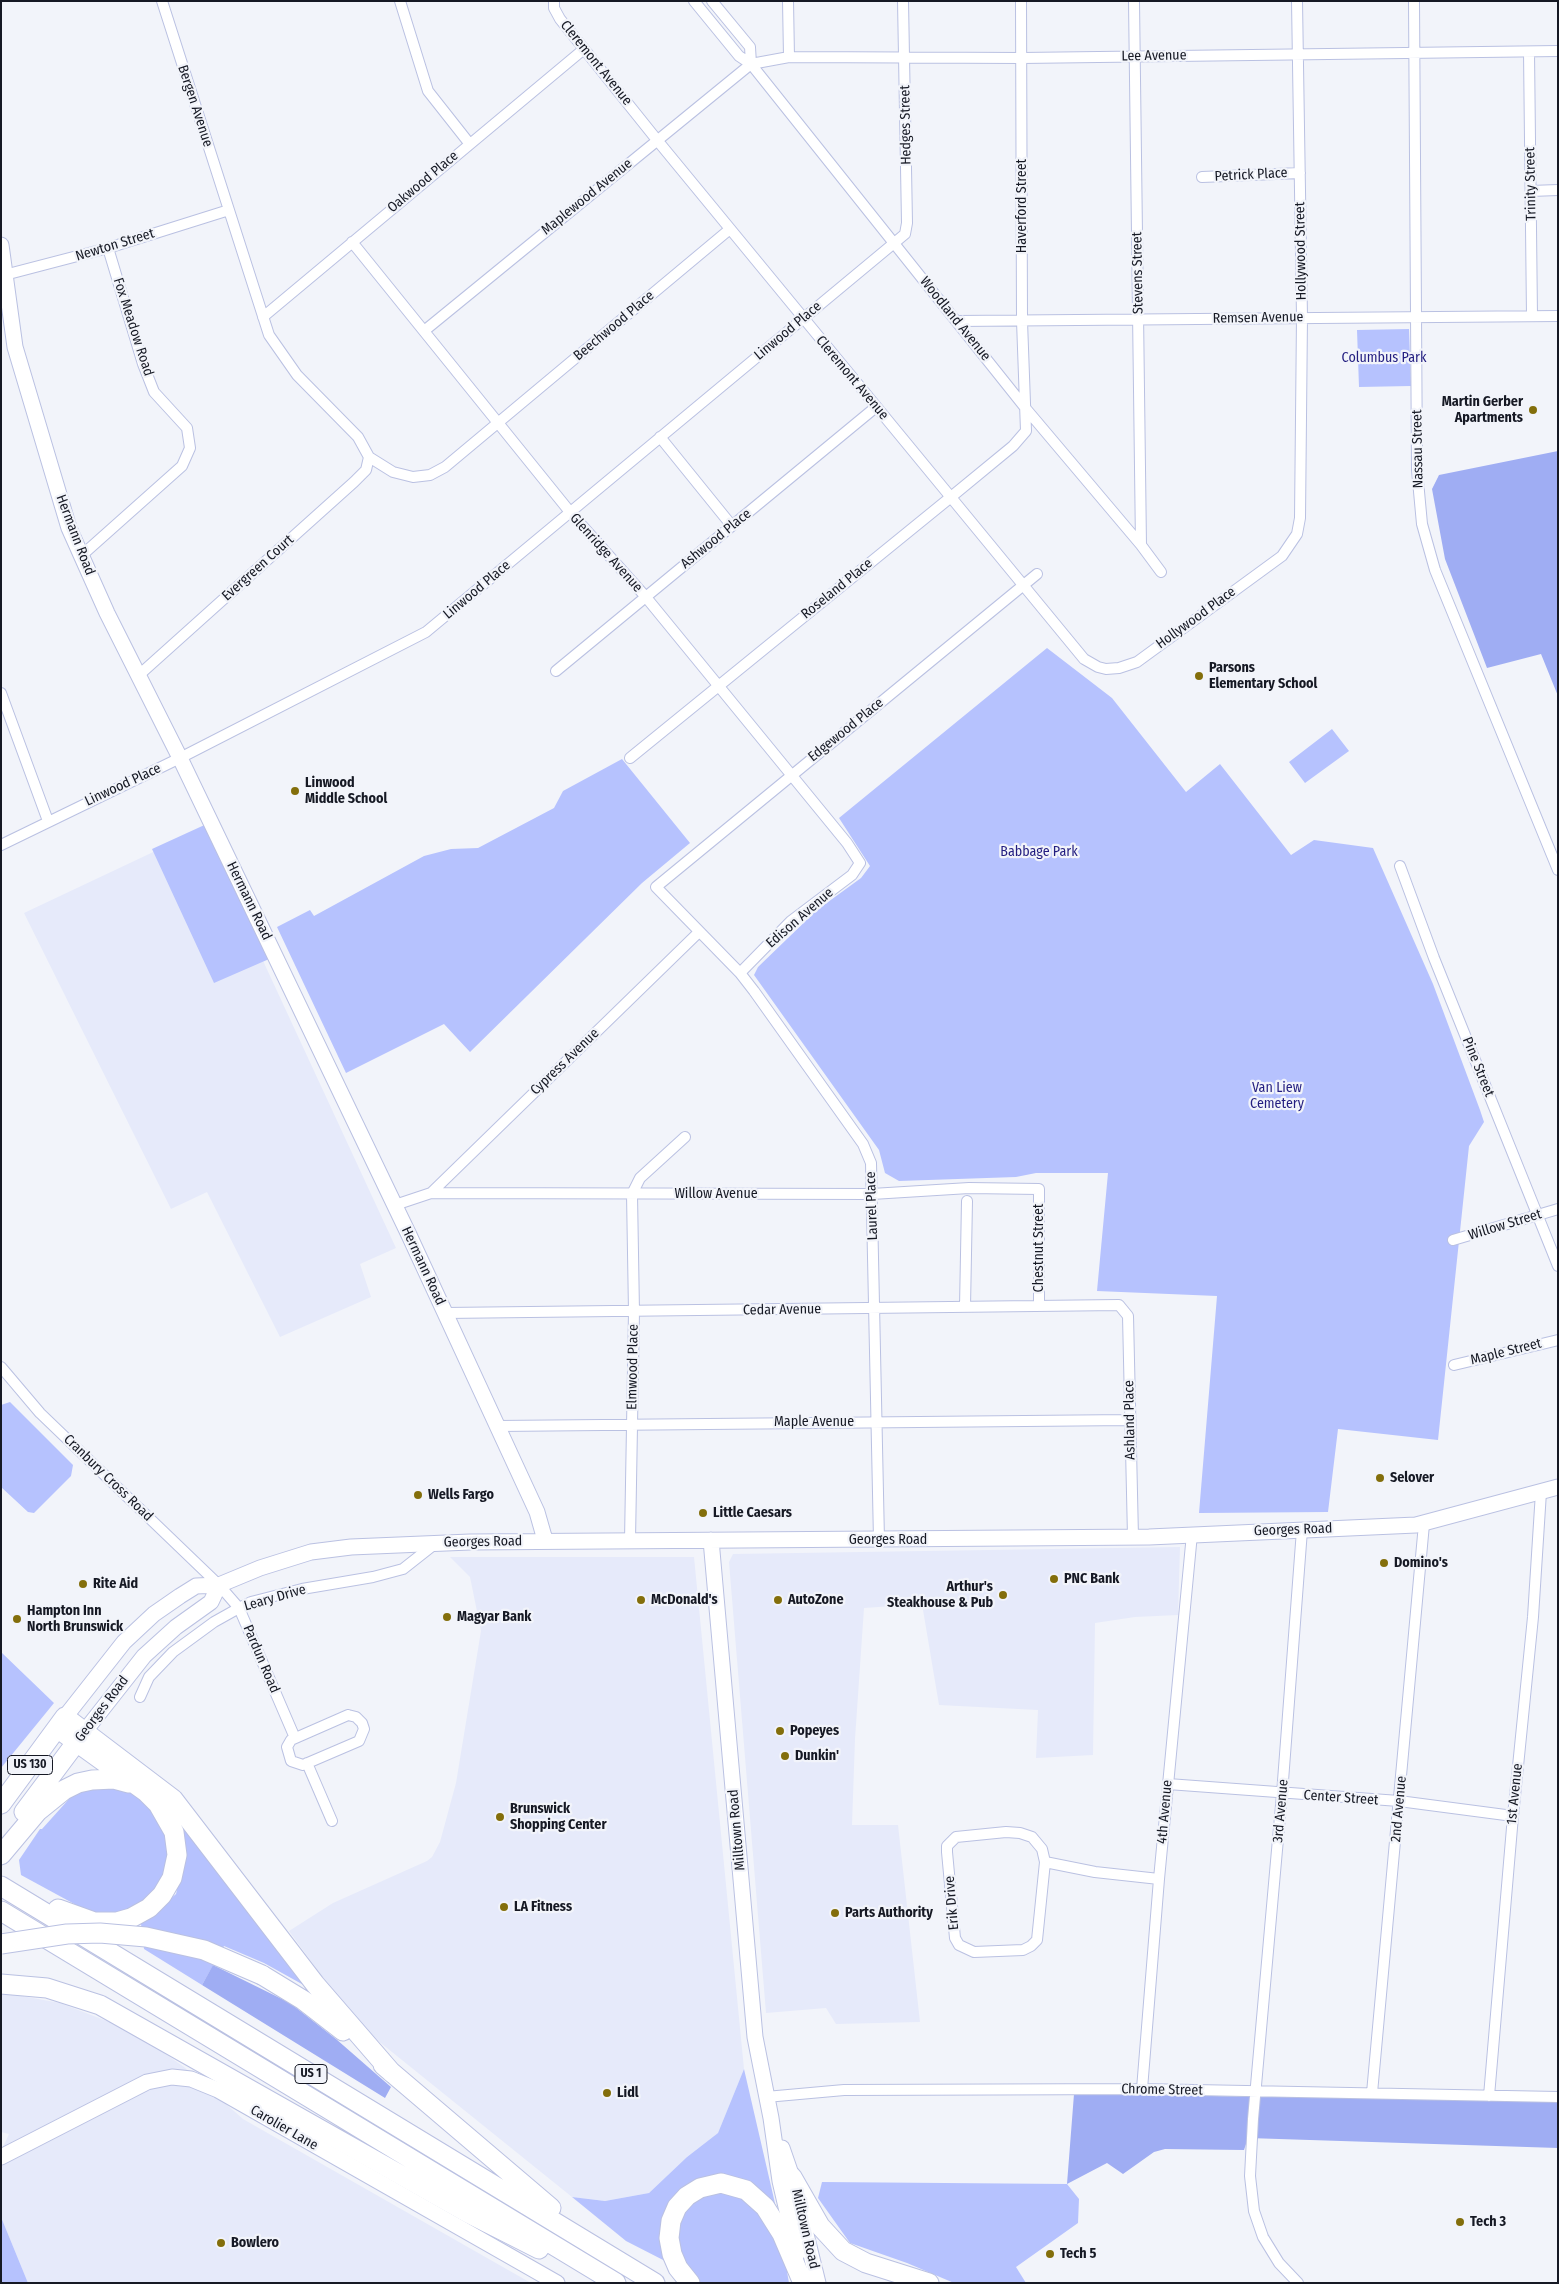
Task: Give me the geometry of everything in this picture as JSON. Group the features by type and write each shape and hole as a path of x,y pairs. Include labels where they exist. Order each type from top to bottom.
{"highway":[{"path":"61,1723 173,1799 310,1978 392,2073"},
{"name":"Georges Road","path":"2,1802 61,1723"},
{"path":"2,1886 94,1922 124,1921 149,1908 162,1895 172,1878 176,1861 176,1847 174,1832 163,1810 146,1792 132,1783 81,1737"},
{"name":"Georges Road","path":"1,1850 27,1816 81,1737"},
{"path":"1,1856 27,1816 78,1783 99,1779 132,1783"},
{"name":"US 1","path":"2,1886 656,2283"},
{"name":"US 1","path":"1,1911 616,2283"},
{"path":"1,1944 67,1934 100,1933 146,1937 204,1950 262,1975 321,2013 524,2186 620,2262"},
{"path":"1,1984 47,1988 100,2005 468,2213 606,2283"},
{"path":"792,2177 820,2226 843,2251 866,2263 929,2283"},
{"path":"690,2283 678,2268 672,2254 669,2238 671,2221 677,2207 687,2196 700,2188 721,2184 746,2190 765,2207 782,2234 803,2283"}],"street":[{"name":"Bergen Avenue","path":"162,1 228,210"},
{"path":"400,1 428,91 470,143"},
{"name":"Woodland Avenue","path":"694,1 739,56 751,64 893,244 957,320 1027,410 1141,545 1161,572"},
{"name":"Woodland Avenue","path":"712,1 750,47 751,64"},
{"path":"788,1 789,57"},
{"name":"Hedges Street","path":"893,244 905,234 907,228 904,1"},
{"name":"Haverford Street","path":"1021,1 1022,321 1027,410"},
{"name":"Stevens Street","path":"1134,1 1141,545"},
{"name":"Hollywood Street","path":"1282,556 1297,534 1300,518 1302,318 1297,1"},
{"name":"Nassau Street","path":"1414,1 1418,497 1424,531 1439,578 1558,870"},
{"name":"Cleremont Avenue","path":"554,2 560,19 657,140 1084,659 1106,669"},
{"name":"Oakwood Place","path":"263,317 584,49"},
{"name":"Trinity Street","path":"1529,52 1532,316"},
{"name":"Lee Avenue","path":"751,64 789,57 1022,58 1558,52"},
{"name":"Maplewood Avenue","path":"424,331 751,64"},
{"name":"Petrick Place","path":"1202,177 1300,173"},
{"path":"1531,191 1558,190"},
{"name":"Newton Street","path":"3,276 108,248 228,210"},
{"path":"228,210 268,335 297,375 358,437 369,457 393,472 413,477 430,476 446,467 498,423"},
{"name":"Beechwood Place","path":"498,423 730,229"},
{"name":"Glenridge Avenue","path":"352,242 570,512 645,596 718,685 847,843 860,864"},
{"name":"Linwood Place","path":"1,845 180,758 426,632 893,244"},
{"name":"Hermann Road","path":"1,245 3,276 18,357 69,528 107,614 180,758 395,1205 537,1512 545,1540"},
{"name":"Fox Meadow Road","path":"81,556 182,466 190,448 188,428 154,392 143,364 108,248"},
{"name":"Remsen Avenue","path":"957,320 1558,316"},
{"name":"Ashwood Place","path":"556,671 876,407"},
{"name":"Roseland Place","path":"630,758 1013,446 1026,431 1027,410"},
{"path":"660,437 732,526"},
{"name":"Evergreen Court","path":"139,675 354,482 366,470 369,457"},
{"name":"Hollywood Place","path":"1106,669 1119,668 1137,662 1282,556"},
{"name":"Edgewood Place","path":"656,887 1037,574"},
{"path":"1,693 48,821"},
{"name":"Edison Avenue","path":"740,973 791,921 852,875 860,864"},
{"name":"Pine Street","path":"1400,866 1434,958 1558,1266"},
{"name":"Laurel Place","path":"656,887 740,973 863,1144 871,1163 879,1540"},
{"name":"Cypress Avenue","path":"431,1193 699,932"},
{"path":"632,1194 640,1178 685,1137"},
{"name":"Willow Avenue","path":"395,1205 431,1193 872,1194 969,1188 1039,1189"},
{"name":"Chestnut Street","path":"1038,1306 1039,1189"},
{"name":"Elmwood Place","path":"630,1540 634,1312 632,1194"},
{"path":"965,1307 967,1201"},
{"name":"Willow Street","path":"1453,1240 1558,1210"},
{"name":"Cedar Avenue","path":"444,1313 1119,1305"},
{"name":"Ashland Place","path":"1119,1305 1128,1316 1133,1537"},
{"name":"Maple Street","path":"1454,1365 1558,1340"},
{"name":"Cranbury Cross Road","path":"1,1367 40,1413 219,1585"},
{"name":"Maple Avenue","path":"497,1426 1130,1420"},
{"name":"Georges Road","path":"61,1723 112,1656 154,1614 196,1586 219,1585 260,1568 311,1552 436,1543 545,1540 879,1540 1133,1537 1424,1524 1558,1487"},
{"name":"1st Avenue","path":"1489,2096 1513,1816 1533,1617 1541,1492"},
{"name":"2nd Avenue","path":"1372,2093 1424,1524"},
{"name":"3rd Avenue","path":"1298,2283 1279,2264 1267,2245 1254,2211 1250,2168 1282,1794 1302,1530"},
{"name":"4th Avenue","path":"1142,2090 1159,1879 1192,1534"},
{"name":"Milltown Road","path":"710,1540 755,2037 771,2118 780,2181 803,2283"},
{"name":"Leary Drive","path":"140,1697 149,1677 173,1652 214,1622 251,1602 302,1589 373,1577 402,1569 436,1543"},
{"name":"Georges Road","path":"81,1737 144,1656 176,1627 211,1602 219,1585"},
{"name":"Pardun Road","path":"219,1585 240,1608 295,1738"},
{"path":"348,1715 356,1717 364,1729 359,1741 308,1763 294,1763 288,1756 287,1747 295,1738 348,1715"},
{"path":"308,1763 332,1821"},
{"name":"Center Street","path":"1168,1784 1399,1802 1513,1816"},
{"name":"Erik Drive","path":"1006,1832 1020,1833 1032,1837 1042,1848 1045,1862 1037,1940 1031,1946 1023,1950 974,1952 959,1945 955,1938 947,1852 947,1846 951,1840 1006,1832"},
{"path":"1045,1862 1095,1872 1159,1879"},
{"name":"Carolier Lane","path":"1,2157 147,2082 163,2078 191,2079 218,2090 557,2283"},
{"name":"Chrome Street","path":"766,2097 844,2090 1142,2090 1558,2097"},
{"name":"Milltown Road","path":"771,2118 792,2177 818,2283"}],"shaded area":[{"path":"1558,451 1558,696 1541,654 1487,668 1445,559 1432,489 1439,475"},
{"path":"202,829 396,1248 360,1264 371,1297 280,1337 207,1192 171,1209 24,913"},
{"path":"1180,1547 1178,1615 1135,1617 1095,1623 1093,1755 1036,1758 1038,1710 939,1705 922,1604 864,1608 855,1739 852,1825 898,1825 920,2022 836,2024 826,2008 766,2013 729,1562 733,1554"},
{"path":"450,1557 694,1557 744,2069 718,2133 687,2157 649,2193 605,2201 572,2197 356,2023 289,1931 333,1903 427,1861 432,1857 440,1842 456,1783 481,1631 470,1577"},
{"path":"213,1965 290,2003 336,2039 391,2087 385,2098 202,1985"},
{"path":"5,1993 60,2003 133,2031 184,2067 243,2119 531,2283 28,2283 1,2217 1,2151 9,2134 1,2132 1,1995"},
{"path":"1074,2094 1558,2101 1558,2148 1248,2138 1244,2150 1165,2149 1154,2152 1123,2174 1107,2163 1067,2184"}],"green space":[{"name":"Columbus Park","path":"1409,329 1411,386 1359,387 1357,330"},
{"path":"1047,648 1112,698 1186,792 1220,764 1291,855 1314,840 1373,848 1433,984 1484,1122 1469,1146 1438,1440 1338,1429 1328,1512 1199,1513 1217,1296 1097,1291 1108,1173 1036,1173 1016,1177 899,1181 885,1173 879,1150 754,975 758,967 817,910 861,878 870,866 839,818"},
{"path":"1332,729 1349,751 1305,783 1289,762"},
{"path":"622,759 690,843 642,883 470,1052 444,1024 346,1073 277,927 310,910 314,916 424,856 451,849 478,848 554,808 563,791"},
{"path":"211,822 276,956 214,983 152,849"},
{"path":"10,1402 73,1465 71,1476 34,1513 28,1512 1,1487 1,1405"},
{"path":"1,1652 54,1703 1,1768"},
{"path":"100,1785 130,1790 152,1805 169,1842 168,1871 149,1899 117,1915 100,1914 78,1906 21,1875 19,1860 40,1829 78,1789"},
{"path":"179,1813 309,1988 264,1963 224,1946 202,1985 144,1949 141,1924 176,1894 186,1851"},
{"path":"744,2069 777,2212 747,2180 712,2175 674,2196 660,2234 667,2262 626,2241 572,2197 605,2201 649,2193 687,2157 718,2133"},
{"path":"822,2182 1067,2184 1079,2199 1078,2223 1016,2267 1026,2283 954,2283 907,2263 850,2243 818,2198"},
{"path":"717,2190 740,2195 768,2222 785,2260 789,2283 700,2283 690,2274 675,2244 680,2215 699,2197"},
{"path":"1,2217 28,2283 1,2283"}],"place":[{"name":"Martin Gerber Apartments","path":"1533,410"},
{"name":"Parsons Elementary School","path":"1199,676"},
{"name":"Linwood Middle School","path":"295,791"},
{"name":"Selover","path":"1380,1478"},
{"name":"Wells Fargo","path":"418,1495"},
{"name":"Little Caesars","path":"703,1513"},
{"name":"Domino's","path":"1384,1563"},
{"name":"PNC Bank","path":"1054,1579"},
{"name":"Rite Aid","path":"83,1584"},
{"name":"Arthur's Steakhouse & Pub","path":"1003,1595"},
{"name":"McDonald's","path":"641,1600"},
{"name":"AutoZone","path":"778,1600"},
{"name":"Magyar Bank","path":"447,1617"},
{"name":"Hampton Inn North Brunswick","path":"17,1619"},
{"name":"Popeyes","path":"780,1731"},
{"name":"Dunkin'","path":"785,1756"},
{"name":"Brunswick Shopping Center","path":"500,1817"},
{"name":"LA Fitness","path":"504,1907"},
{"name":"Parts Authority","path":"835,1913"},
{"name":"Lidl","path":"607,2093"},
{"name":"Tech 3","path":"1460,2222"},
{"name":"Bowlero","path":"221,2243"},
{"name":"Tech 5","path":"1050,2254"}],"park label":[{"name":"Babbage Park","path":"1039,852"},
{"name":"Van Liew Cemetery","path":"1277,1096"}]}
